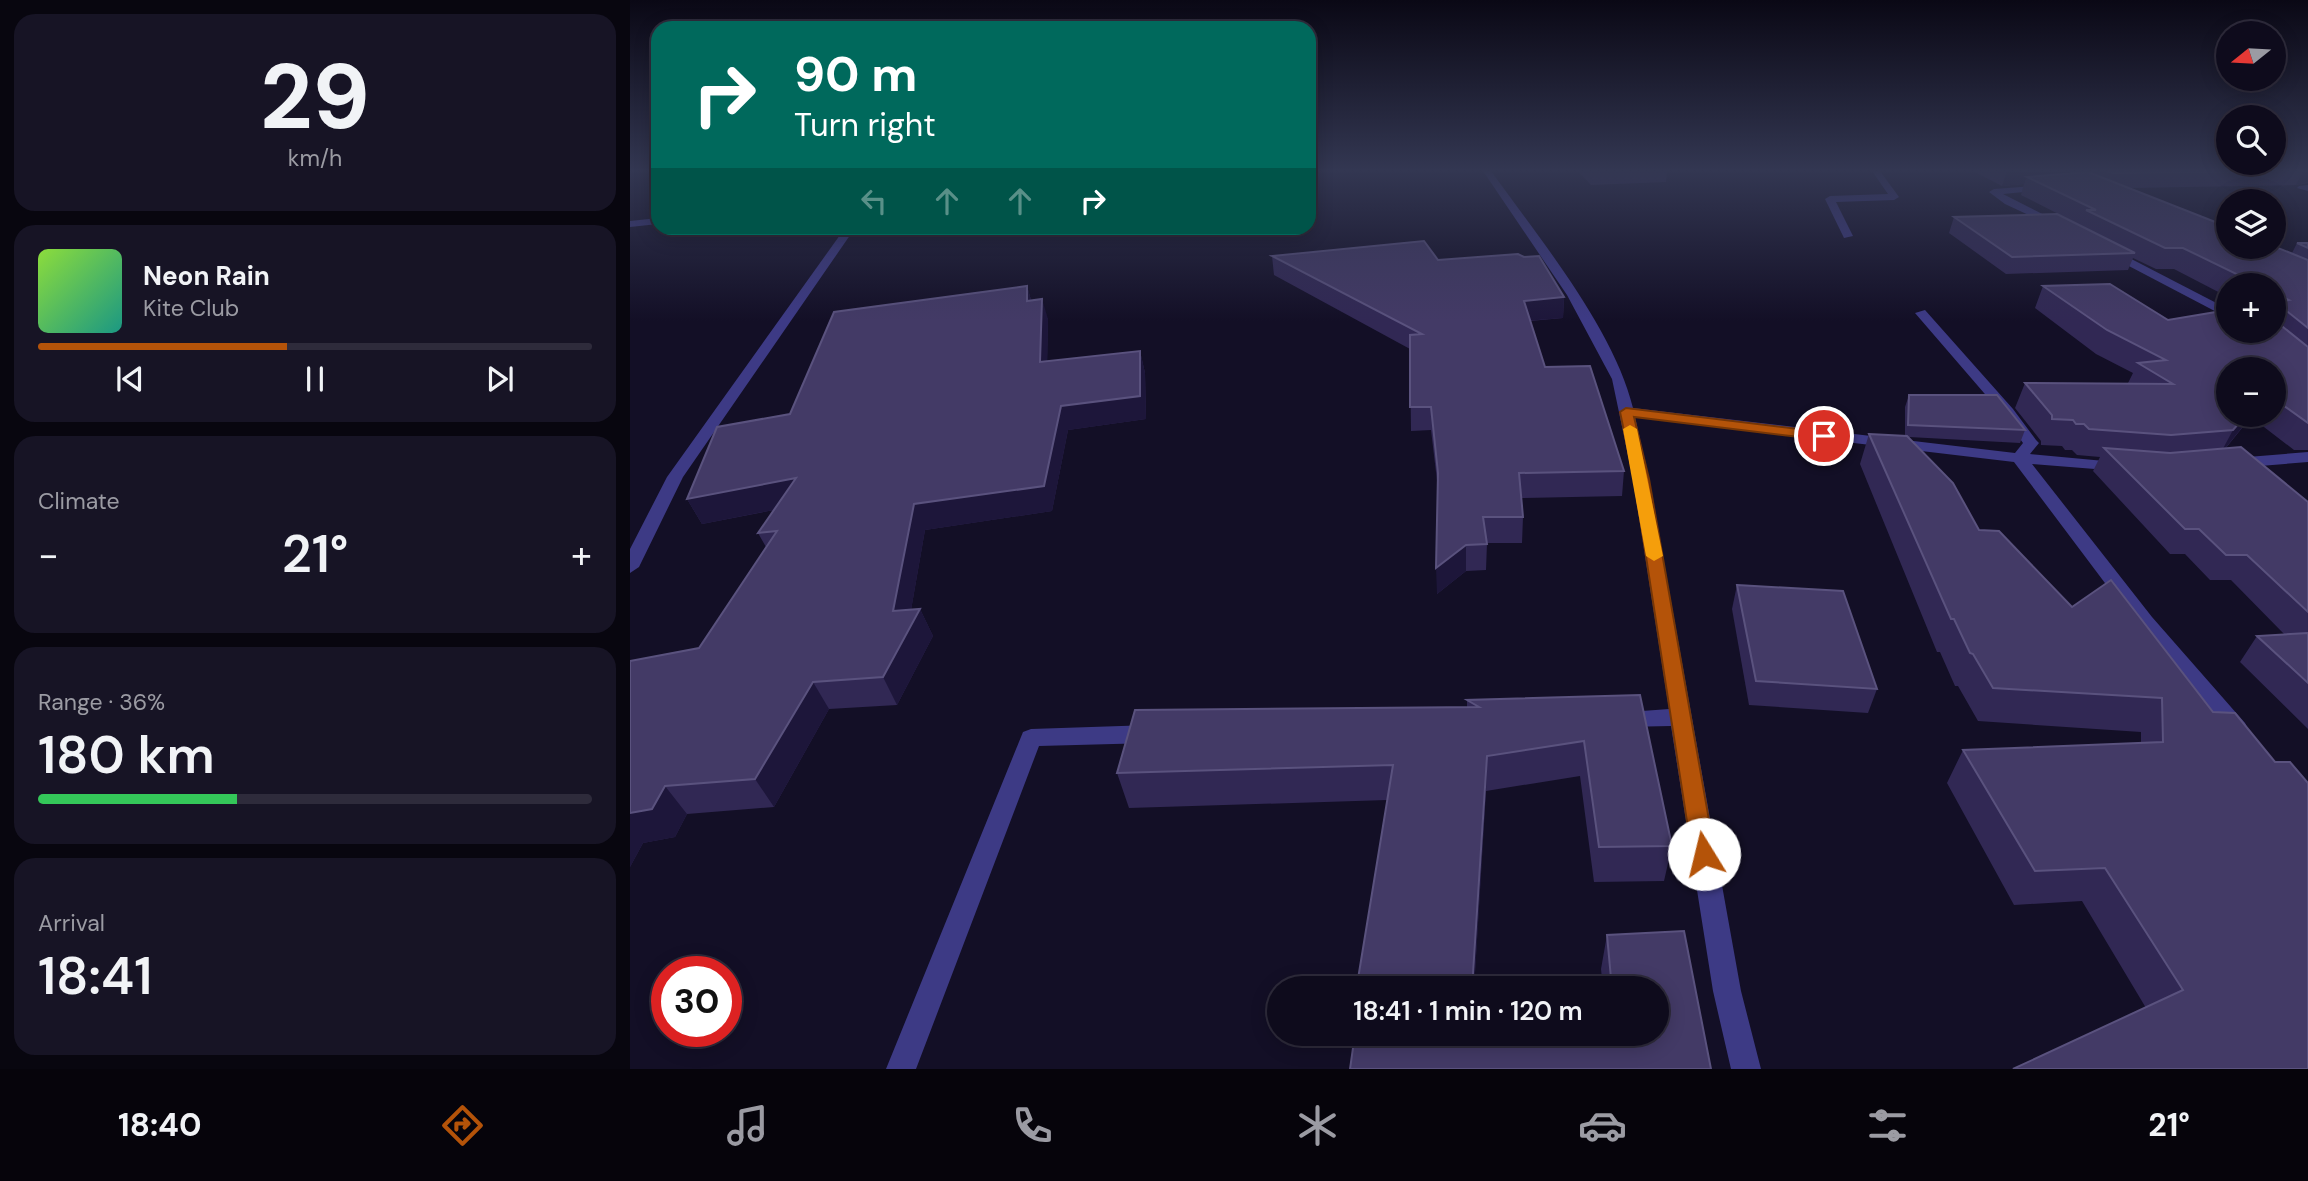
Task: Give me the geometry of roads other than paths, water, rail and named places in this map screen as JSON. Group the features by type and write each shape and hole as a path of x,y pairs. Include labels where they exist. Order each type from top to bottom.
{"street":[{"path":"1522,221 1573,295 1619,379 1641,479 1727,990 1746,1069"},
{"path":"1840,221 1847,236"},
{"path":"2046,221 2065,230"},
{"path":"630,224 651,222"},
{"path":"630,567 675,477 845,235"},
{"path":"2100,247 2216,308"},
{"path":"1921,313 2008,412 2031,443 2019,458"},
{"path":"1626,412 2019,458 2129,467"},
{"path":"2226,463 2308,457"},
{"path":"2019,458 2145,622 2254,748"},
{"path":"630,533 648,530"},
{"path":"1598,719 1681,717"},
{"path":"901,1069 1031,737 1169,733"}]}
